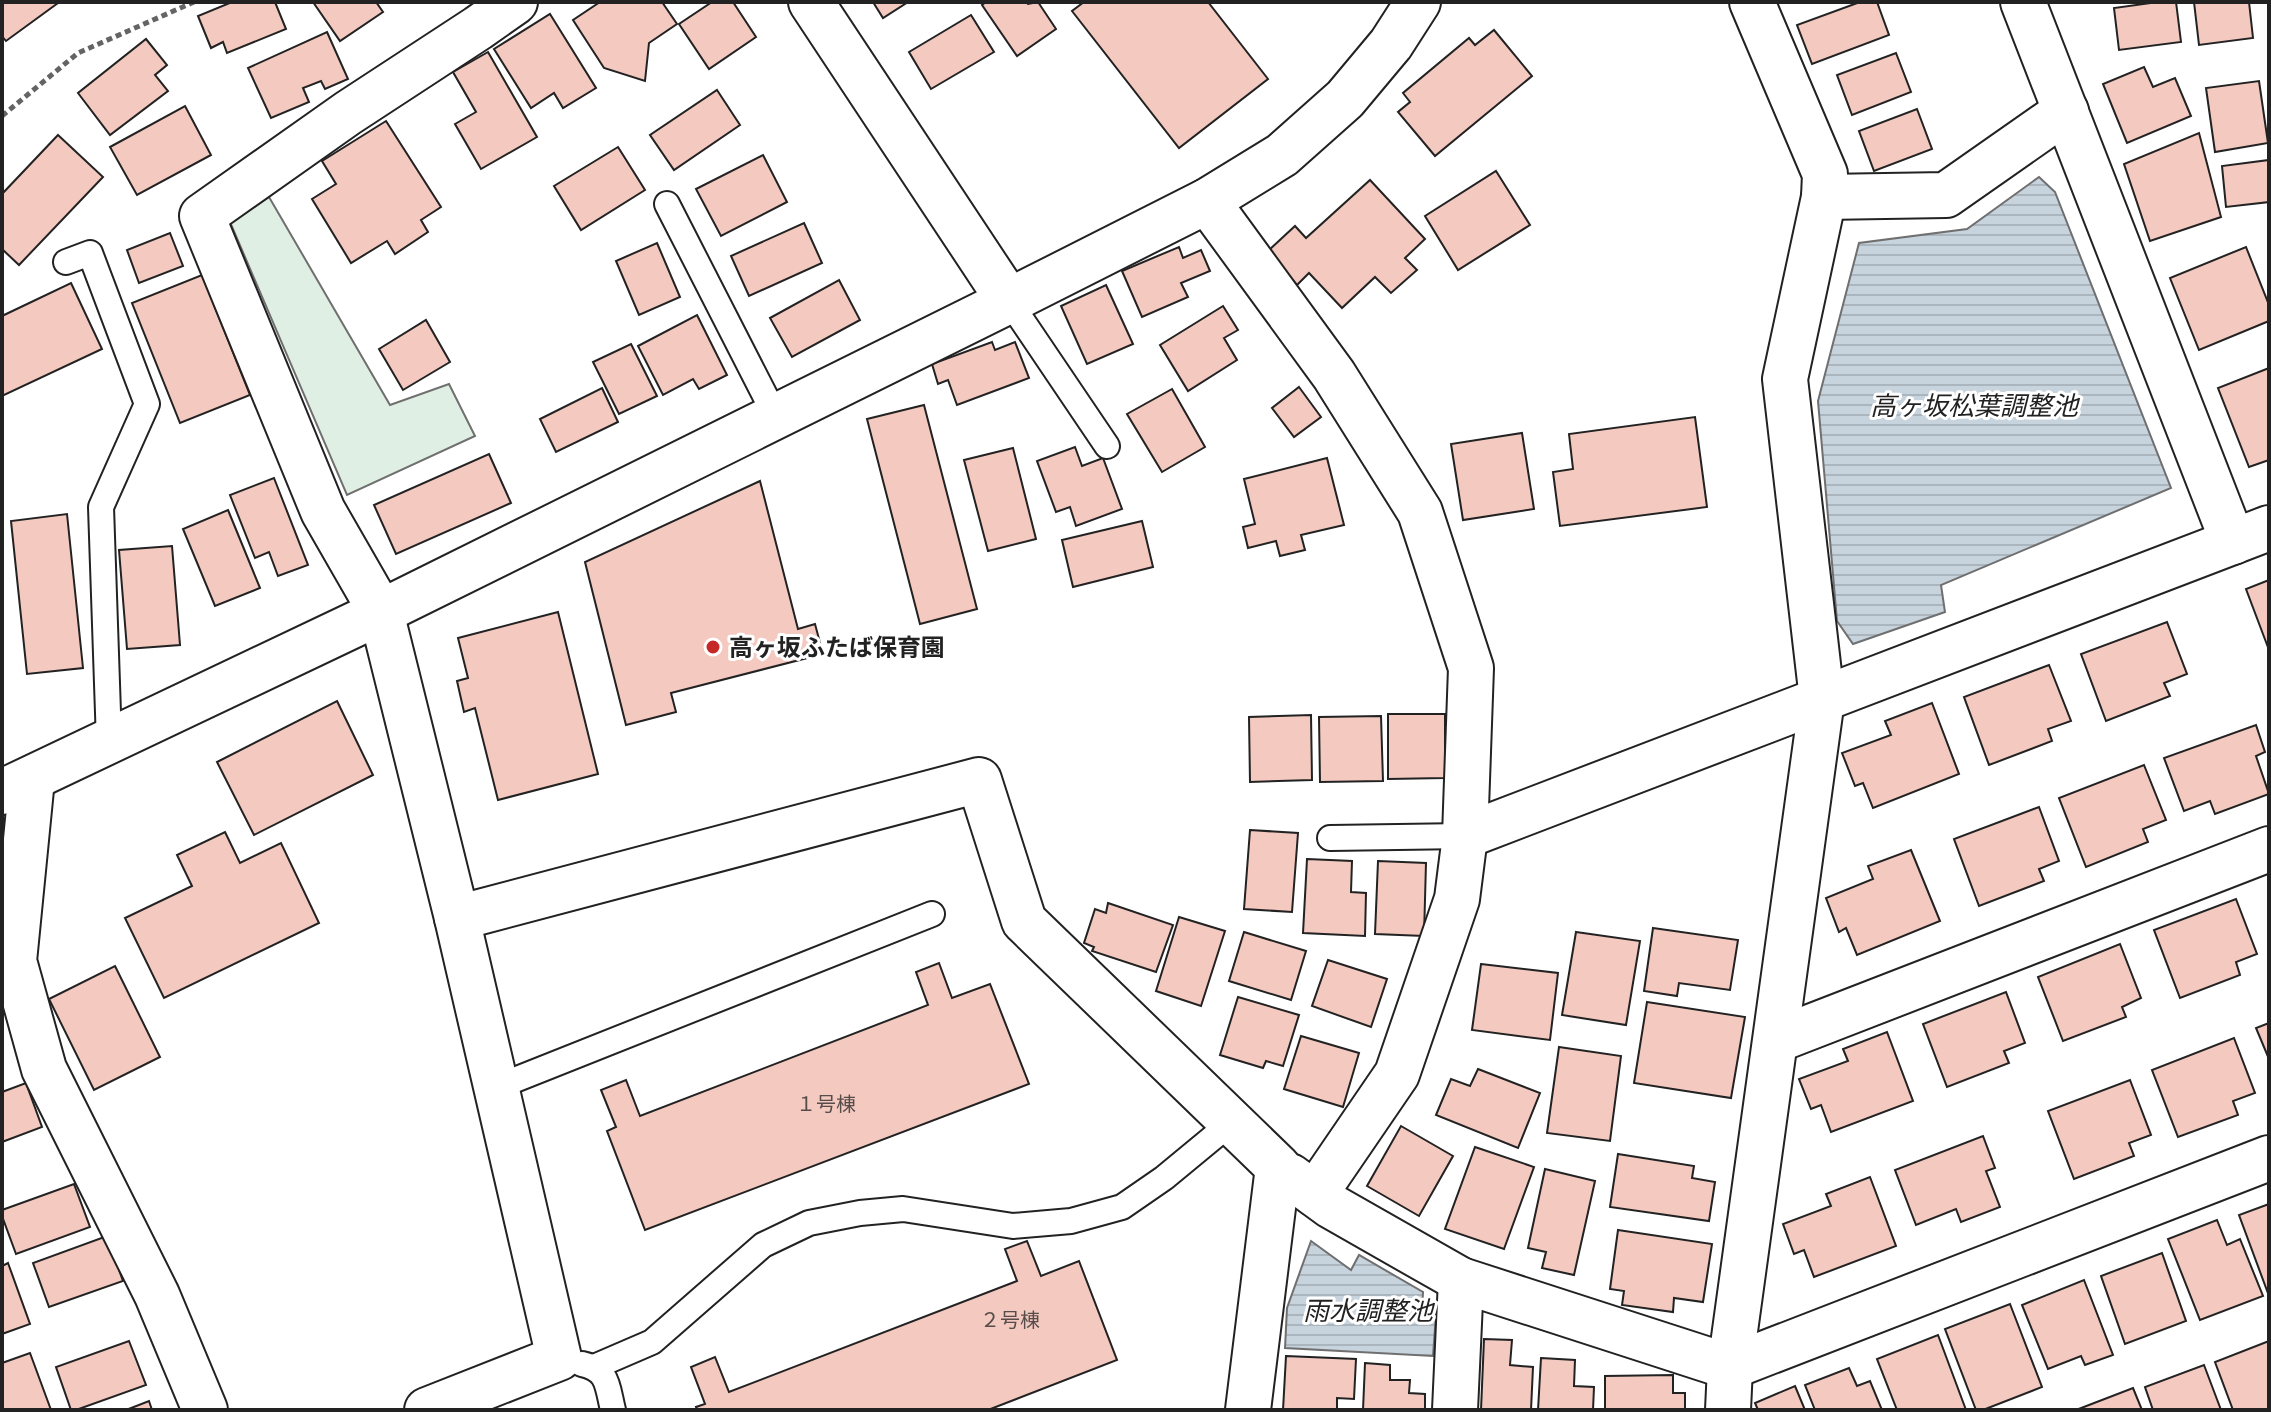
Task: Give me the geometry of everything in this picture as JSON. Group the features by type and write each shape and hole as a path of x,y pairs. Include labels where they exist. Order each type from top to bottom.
{"street":[{"path":"427,1410 576,1362 497,1087 381,612 323,511 202,216 348,113 515,2"},
{"path":"811,2 1009,301"},
{"path":"205,1410 157,1295 44,1069 14,961 17,785 381,612 1207,201 1282,155 1345,99 1391,44 1418,2"},
{"path":"1728,1410 1730,1367 1822,699 1785,379 1824,197 1825,174 1752,2"},
{"path":"1465,836 2251,535 2066,111 2023,2"},
{"path":"1824,197 1946,195 2066,111"},
{"path":"1207,201 1334,375 1420,512 1471,668 1465,836 1457,899 1397,1074 1315,1194"},
{"path":"457,918 979,780 1024,921 1278,1167 1331,1206 1461,1280 1730,1367 2269,1158"},
{"path":"1777,1040 2269,849"},
{"path":"1248,1410 1278,1167"},
{"path":"1455,1410 1461,1280"}],"lane":[{"path":"667,204 776,417"},
{"path":"66,262 90,253 147,404 101,507 109,742"},
{"path":"1009,301 1107,446"},
{"path":"1330,838 1465,836"},
{"path":"497,1087 932,914"},
{"path":"576,1362 652,1342 763,1245 809,1223 903,1209 1013,1226 1071,1221 1122,1207 1164,1178 1233,1121"},
{"path":"576,1362 605,1376 613,1410"}],"path":[{"path":"2,116 78,53 194,2"}],"green space":[{"path":"269,197 390,405 449,384 475,436 347,495 230,222"}],"water":[{"name":"高ヶ坂松葉調整池","path":"2039,177 2055,192 2171,488 1941,585 1945,612 1853,644 1837,621 1818,401 1859,243 1967,229"},
{"name":"雨水調整池","path":"1311,1241 1351,1270 1359,1255 1423,1292 1422,1313 1436,1314 1433,1356 1285,1348 1287,1308"}],"building":[{"path":"2,2 58,3 6,41 2,36"},
{"path":"232,2 275,2 286,29 227,53 223,42 211,48 198,16"},
{"path":"313,2 376,2 383,12 340,41"},
{"path":"600,2 662,2 677,24 649,43 645,81 604,68 573,20"},
{"path":"712,2 733,2 756,37 709,69 679,24"},
{"path":"873,2 908,2 883,18"},
{"path":"986,2 1038,2 1056,29 1017,56 982,5"},
{"path":"1084,2 1208,2 1268,79 1179,148 1072,11"},
{"path":"1860,2 1877,2 1889,35 1812,64 1797,25"},
{"path":"2176,2 2181,42 2119,50 2114,8"},
{"path":"2194,2 2249,2 2253,38 2199,45"},
{"path":"550,14 596,88 563,108 554,93 531,108 494,49"},
{"path":"971,15 994,52 931,89 909,52"},
{"path":"1494,30 1532,76 1435,156 1398,112 1410,102 1403,93 1469,38 1475,45"},
{"path":"327,32 348,79 325,89 321,81 303,88 309,102 271,118 248,68"},
{"path":"146,39 167,65 155,75 168,91 110,135 78,93"},
{"path":"488,52 537,137 481,169 455,124 476,112 453,72"},
{"path":"1896,53 1911,92 1852,115 1837,75"},
{"path":"2144,67 2153,87 2175,78 2191,116 2127,143 2103,84"},
{"path":"2259,81 2268,143 2215,152 2206,88"},
{"path":"717,90 740,125 674,170 650,135"},
{"path":"185,106 211,155 137,195 110,147"},
{"path":"1917,109 1932,149 1874,171 1859,131"},
{"path":"386,121 441,207 421,220 428,232 395,254 387,241 351,263 312,199 336,184 322,161"},
{"path":"2199,133 2221,217 2150,241 2124,164"},
{"path":"58,135 103,177 19,265 2,249 2,194"},
{"path":"618,147 645,190 581,230 554,186"},
{"path":"763,155 787,202 721,236 696,189"},
{"path":"2269,160 2269,202 2226,207 2222,166"},
{"path":"1496,171 1530,225 1458,270 1425,216"},
{"path":"1370,180 1425,239 1405,258 1417,270 1391,293 1375,277 1342,308 1309,273 1297,285 1267,252 1295,226 1306,238"},
{"path":"804,223 822,263 749,296 731,256"},
{"path":"170,233 183,266 139,283 127,250"},
{"path":"657,243 680,297 639,315 616,261"},
{"path":"1179,247 1183,258 1201,250 1210,271 1181,283 1188,297 1142,317 1122,271"},
{"path":"2246,247 2269,305 2269,321 2199,350 2170,278"},
{"path":"202,275 250,395 180,423 132,303"},
{"path":"839,280 860,320 792,357 770,318"},
{"path":"71,283 102,349 2,396 2,316"},
{"path":"1106,285 1133,344 1087,364 1061,306"},
{"path":"1223,306 1238,330 1224,338 1237,360 1188,391 1160,345"},
{"path":"697,315 727,375 699,389 693,379 663,395 638,346"},
{"path":"426,320 450,362 403,390 379,349"},
{"path":"992,342 995,350 1015,342 1029,378 957,405 948,380 938,384 932,364"},
{"path":"631,344 657,396 619,414 593,362"},
{"path":"2269,368 2269,460 2249,467 2218,388"},
{"path":"1299,387 1321,417 1294,437 1272,408"},
{"path":"602,388 618,422 556,452 540,419"},
{"path":"1172,389 1205,447 1162,472 1127,414"},
{"path":"924,405 977,609 920,624 867,419"},
{"path":"1695,417 1707,507 1560,526 1553,472 1573,469 1569,434"},
{"path":"1522,433 1534,509 1463,520 1451,444"},
{"path":"1075,447 1082,466 1103,458 1122,509 1076,526 1070,507 1056,512 1037,461"},
{"path":"1013,448 1036,539 988,551 964,460"},
{"path":"489,454 511,503 396,554 374,505"},
{"path":"1327,458 1344,525 1301,535 1305,550 1280,556 1276,541 1248,548 1243,527 1255,524 1244,479"},
{"path":"274,478 308,565 278,576 269,552 255,558 230,495"},
{"path":"760,481 798,629 815,624 823,654 671,693 676,712 626,725 585,562"},
{"path":"228,510 260,588 215,606 183,529"},
{"path":"67,514 83,668 27,674 11,521"},
{"path":"1142,521 1153,567 1073,587 1062,540"},
{"path":"172,546 180,645 127,649 119,550"},
{"path":"2269,580 2269,650 2246,589"},
{"path":"558,612 598,774 498,800 475,708 464,712 457,681 468,678 458,638"},
{"path":"2167,622 2187,674 2164,683 2170,696 2106,721 2081,654"},
{"path":"2049,665 2071,721 2048,729 2052,741 1989,765 1964,697"},
{"path":"337,701 373,775 254,835 217,762"},
{"path":"1932,703 1959,774 1873,808 1863,783 1855,786 1842,753 1891,735 1885,721"},
{"path":"1388,714 1445,714 1445,778 1388,779"},
{"path":"1311,715 1312,780 1250,782 1249,717"},
{"path":"1381,716 1383,781 1320,782 1319,717"},
{"path":"2256,725 2265,752 2256,756 2269,794 2215,814 2210,801 2184,811 2164,758"},
{"path":"2144,765 2166,820 2143,829 2148,842 2086,867 2059,798"},
{"path":"2039,807 2059,861 2039,869 2044,881 1979,906 1954,839"},
{"path":"1250,830 1298,833 1292,912 1244,909"},
{"path":"225,832 240,863 281,843 319,923 164,998 125,918 192,886 177,855"},
{"path":"1911,850 1940,921 1857,955 1846,928 1839,932 1826,898 1873,879 1868,866"},
{"path":"1307,859 1352,861 1351,892 1366,893 1365,936 1303,933"},
{"path":"1378,861 1426,863 1424,936 1375,934"},
{"path":"2236,899 2257,954 2236,962 2240,975 2180,998 2154,930"},
{"path":"1108,903 1173,925 1156,972 1092,951 1094,947 1084,943 1095,909 1106,913"},
{"path":"1179,917 1225,931 1201,1006 1156,991"},
{"path":"1653,928 1738,940 1730,990 1679,983 1677,996 1644,991"},
{"path":"1244,932 1306,951 1291,1000 1229,981"},
{"path":"1576,932 1640,941 1626,1025 1562,1015"},
{"path":"2120,944 2141,998 2122,1007 2126,1017 2063,1041 2038,977"},
{"path":"1328,960 1387,979 1371,1027 1312,1006"},
{"path":"939,963 952,998 990,984 1029,1084 645,1230 607,1131 616,1127 601,1090 626,1080 640,1116 928,1005 916,972"},
{"path":"1481,964 1558,973 1550,1040 1472,1030"},
{"path":"115,966 160,1057 94,1090 49,999"},
{"path":"2006,992 2025,1043 2004,1051 2009,1063 1947,1087 1923,1024"},
{"path":"1238,997 1299,1015 1283,1066 1266,1061 1263,1068 1220,1055"},
{"path":"1647,1002 1745,1017 1731,1098 1634,1083"},
{"path":"2269,1023 2269,1059 2256,1028"},
{"path":"1887,1032 1913,1101 1831,1132 1821,1105 1811,1109 1799,1079 1848,1061 1843,1049"},
{"path":"1301,1036 1359,1053 1343,1107 1284,1089"},
{"path":"2234,1038 2255,1093 2233,1101 2238,1115 2178,1137 2152,1070"},
{"path":"1559,1047 1621,1056 1610,1141 1547,1133"},
{"path":"1478,1069 1540,1093 1518,1148 1436,1115 1451,1079 1470,1086"},
{"path":"2130,1080 2151,1135 2129,1143 2134,1156 2074,1179 2048,1111"},
{"path":"26,1083 42,1127 2,1142 2,1092"},
{"path":"1401,1126 1453,1156 1419,1216 1367,1186"},
{"path":"1983,1136 1995,1168 1986,1171 2000,1207 1961,1222 1956,1209 1916,1225 1895,1170"},
{"path":"1475,1147 1534,1167 1504,1249 1445,1229"},
{"path":"1618,1154 1694,1166 1692,1178 1715,1182 1709,1221 1610,1207"},
{"path":"1545,1169 1595,1181 1574,1275 1542,1268 1546,1252 1528,1248"},
{"path":"1870,1177 1896,1246 1814,1277 1804,1250 1794,1254 1783,1224 1831,1206 1826,1194"},
{"path":"74,1184 90,1227 16,1254 2,1210"},
{"path":"2269,1204 2269,1296 2239,1215"},
{"path":"2217,1220 2227,1245 2240,1239 2263,1296 2200,1320 2168,1239"},
{"path":"1618,1230 1712,1244 1703,1302 1674,1298 1673,1312 1622,1305 1624,1291 1610,1289"},
{"path":"107,1236 123,1281 49,1307 33,1263"},
{"path":"1027,1241 1041,1276 1079,1261 1117,1360 988,1410 697,1410 696,1407 705,1404 691,1367 715,1357 729,1392 1017,1281 1005,1249"},
{"path":"2162,1253 2186,1321 2125,1344 2101,1276"},
{"path":"8,1263 30,1324 2,1334 2,1266"},
{"path":"2084,1280 2113,1355 2085,1365 2081,1356 2048,1369 2022,1305"},
{"path":"2010,1304 2042,1387 1976,1410 1945,1329"},
{"path":"1938,1335 1966,1410 1897,1410 1877,1359"},
{"path":"1484,1339 1512,1340 1510,1365 1533,1367 1531,1410 1481,1410"},
{"path":"129,1341 146,1385 71,1410 56,1367"},
{"path":"2269,1341 2269,1410 2233,1410 2215,1362"},
{"path":"30,1353 51,1410 2,1410 2,1363"},
{"path":"1286,1356 1356,1359 1354,1399 1337,1398 1337,1410 1283,1410"},
{"path":"1541,1358 1575,1360 1574,1386 1594,1387 1593,1410 1538,1410"},
{"path":"1365,1363 1390,1365 1390,1380 1410,1380 1409,1393 1425,1394 1425,1410 1363,1410"},
{"path":"2204,1365 2221,1410 2153,1410 2145,1387"},
{"path":"1849,1368 1857,1386 1870,1381 1882,1410 1815,1410 1805,1385"},
{"path":"1673,1375 1673,1393 1685,1393 1685,1410 1605,1410 1605,1376"},
{"path":"1795,1386 1805,1410 1758,1410 1755,1403"},
{"path":"2133,1388 2142,1410 2076,1410"},
{"path":"149,1401 152,1410 126,1410"}],"place":[{"name":"高ヶ坂ふたば保育園","path":"713,647"}]}
